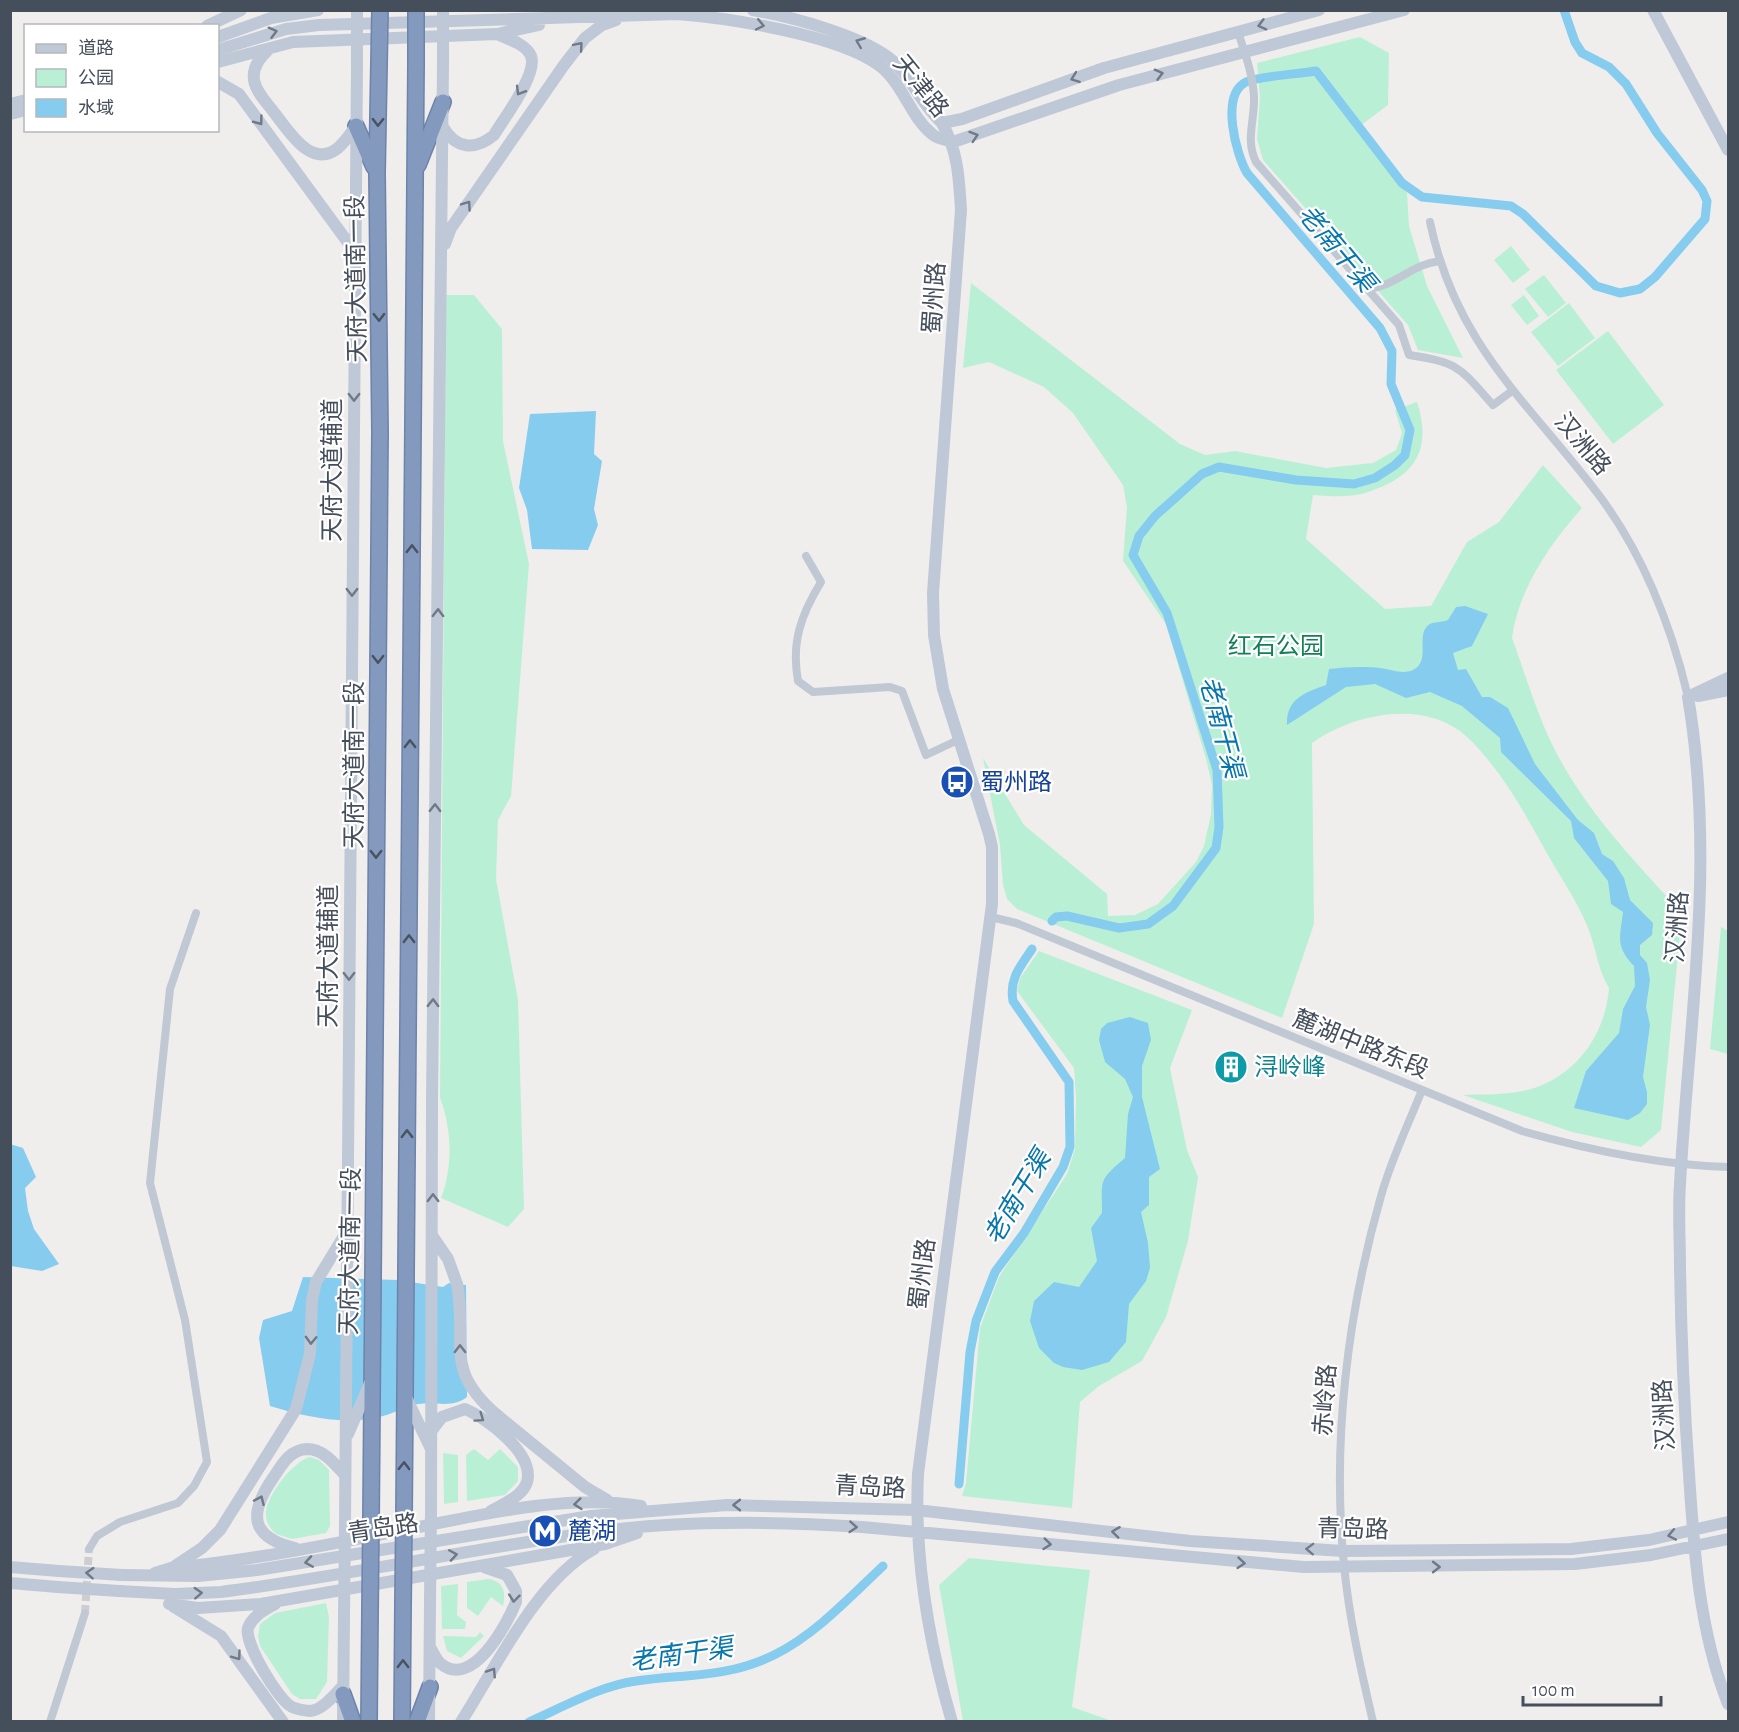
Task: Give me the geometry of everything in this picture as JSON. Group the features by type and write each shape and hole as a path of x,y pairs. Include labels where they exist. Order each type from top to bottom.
{"highway":[{"name":"天府大道南一段","path":"369,1722 380,444 377,173 380,10"},
{"path":"402,1722 404,1516 410,1416 405,1394 416,10"},
{"path":"415,173 442,102"},
{"path":"356,126 377,173"},
{"path":"417,1722 430,1687"},
{"path":"343,1690 353,1722"}],"street":[{"path":"209,24 217,10"},
{"path":"209,24 241,10"},
{"path":"219,37 271,18 318,10"},
{"name":"天府大道辅道","path":"349,1424 347,1230 357,10"},
{"path":"429,1722 444,10"},
{"name":"天津路","path":"753,10 812,25 885,54 897,64 928,109 942,123 962,119 1104,68 1319,10"},
{"name":"天津路","path":"219,50 286,29 319,25 569,19 626,15 678,14 724,17 778,29 843,48 878,64 894,79 932,135 953,142 1119,84 1404,10"},
{"path":"1653,10 1728,150"},
{"path":"441,257 451,228 564,64 585,38 602,25 626,15"},
{"path":"219,62 273,45 317,40 497,34 569,19"},
{"path":"1239,32 1252,81 1254,98 1249,139 1250,151 1256,162 1399,325 1408,355 1447,362 1461,370 1493,405 1512,392"},
{"path":"443,127 449,138 464,146 475,147 486,141 494,135 529,76 531,57 525,48 497,34"},
{"path":"273,45 256,63 254,80 258,92 299,145 312,153 326,153 338,148 356,126"},
{"path":"219,83 239,94 355,252"},
{"name":"蜀州路","path":"942,123 953,142 958,164 961,210 933,619 942,689 992,847 991,917 918,1474 916,1510 918,1565 933,1649 952,1722"},
{"name":"汉洲路","path":"1430,222 1440,261 1465,321 1485,355 1512,392 1596,491 1620,527 1649,582 1660,609 1688,697 1701,800 1701,897 1681,1164 1683,1400 1704,1624 1714,1664 1728,1704"},
{"path":"1367,289 1391,284 1421,265 1440,261"},
{"path":"806,556 821,582 803,611 794,658 798,681 813,692 890,687 902,691 927,755 958,740"},
{"path":"1688,697 1728,678"},
{"path":"1688,697 1728,690"},
{"path":"89,1549 97,1536 120,1522 178,1503 194,1486 207,1462 184,1320 150,1183 170,989 196,913"},
{"name":"麓湖中路东段","path":"991,917 1016,923 1496,1121 1589,1149 1681,1164 1728,1167"},
{"name":"赤岭路","path":"1373,1722 1360,1666 1342,1551 1341,1457 1349,1343 1362,1273 1381,1194 1422,1090"},
{"path":"171,1568 202,1548 220,1530 284,1432 296,1409 306,1380 316,1282 347,1230"},
{"path":"433,1238 448,1260 457,1284 464,1376 480,1400 497,1415 585,1487 607,1500"},
{"path":"343,1722 344,1444 349,1424 371,1380"},
{"path":"432,1430 442,1417 465,1409 477,1414 519,1450 526,1460 527,1483 520,1494 488,1514"},
{"path":"410,1416 432,1451"},
{"path":"302,1550 271,1541 263,1532 256,1514 257,1504 263,1492 288,1457 301,1450 319,1451 344,1474"},
{"path":"141,1577 171,1568 302,1550 488,1514 607,1500 657,1509"},
{"name":"青岛路","path":"10,1567 141,1577 198,1576 257,1570 591,1516 657,1509 795,1505 916,1510 1190,1541 1342,1551 1571,1549 1632,1542 1694,1531 1728,1522"},
{"name":"青岛路","path":"10,1583 137,1593 175,1594 231,1591 596,1532 658,1526 794,1523 917,1532 1234,1563 1304,1567 1575,1564 1651,1555 1728,1539"},
{"path":"137,1593 169,1604 198,1608 280,1600 605,1544 658,1526"},
{"path":"461,1722 543,1592 566,1567 605,1544"},
{"path":"430,1647 440,1663 450,1668 466,1668 480,1660 512,1612 516,1602 514,1583 499,1570 477,1566"},
{"path":"280,1600 253,1619 248,1629 248,1640 250,1649 283,1698 292,1707 311,1711 343,1690"},
{"path":"169,1604 221,1636 283,1722"},
{"path":"50,1722 85,1613"}],"green space":[{"path":"1360,37 1389,53 1388,105 1356,129 1407,193 1409,226 1427,286 1463,358 1418,350 1408,325 1263,160 1257,139 1260,97 1257,63"},
{"path":"1511,246 1530,270 1513,283 1494,260"},
{"path":"1544,275 1566,303 1548,317 1525,289"},
{"name":"红石公园","path":"971,283 1180,444 1205,455 1235,451 1326,468 1373,463 1396,450 1402,433 1395,410 1417,402 1423,435 1415,460 1407,471 1382,487 1359,495 1313,495 1306,539 1385,609 1431,606 1467,542 1499,522 1543,465 1582,508 1559,536 1529,584 1521,602 1512,638 1544,727 1569,776 1614,837 1682,913 1661,1130 1641,1147 1572,1132 1463,1095 1504,1094 1530,1089 1549,1082 1565,1072 1591,1044 1606,1008 1609,988 1584,918 1518,803 1478,748 1449,724 1430,717 1388,714 1347,724 1312,743 1314,924 1282,1018 1017,909 1007,899 1003,885 1000,845 983,758 1024,825 1107,894 1108,916 1135,915 1158,904 1196,862 1204,846 1211,814 1212,785 1166,624 1123,561 1127,507 1123,485 1073,413 1044,387 989,362 963,368"},
{"path":"446,295 474,295 502,329 503,441 529,564 511,796 498,820 496,879 518,1000 524,1209 508,1227 441,1198 448,1174 450,1148 447,1122 440,1098"},
{"path":"1524,295 1539,316 1527,325 1511,305"},
{"path":"1569,303 1595,338 1558,366 1531,332"},
{"path":"1608,331 1664,405 1613,444 1556,370"},
{"path":"1721,927 1728,931 1728,1054 1710,1049"},
{"path":"1039,951 1192,1010 1170,1068 1187,1150 1198,1177 1188,1241 1166,1317 1142,1361 1099,1386 1080,1402 1072,1508 962,1496 966,1483 980,1328 999,1277 1067,1174 1075,1149 1074,1068 1017,991 1020,978"},
{"path":"474,1449 488,1460 500,1449 518,1467 518,1481 505,1495 467,1501 466,1455"},
{"path":"443,1453 458,1455 458,1502 444,1504"},
{"path":"310,1457 319,1460 329,1470 330,1526 326,1533 292,1539 276,1534 266,1517 269,1501 288,1473"},
{"path":"969,1558 1090,1570 1072,1707 1112,1721 963,1721 939,1585"},
{"path":"488,1579 498,1582 503,1588 503,1606 491,1597 478,1616 467,1608 467,1582"},
{"path":"458,1584 457,1615 466,1622 465,1629 442,1629 441,1586"},
{"path":"326,1603 329,1617 327,1682 316,1699 300,1699 292,1694 260,1646 258,1636 260,1624 275,1613"},
{"path":"480,1632 484,1636 461,1658 447,1651 443,1636 476,1637"}],"water":[{"path":"596,411 594,454 602,461 594,509 598,525 588,550 532,549 527,510 519,488 530,414"},
{"path":"1465,606 1488,614 1472,646 1453,653 1458,670 1466,669 1482,697 1490,697 1508,708 1535,764 1578,820 1594,833 1602,854 1613,861 1624,878 1630,900 1653,923 1652,935 1640,945 1640,955 1647,963 1650,980 1646,1007 1650,1025 1643,1077 1647,1104 1640,1113 1628,1120 1574,1108 1586,1071 1619,1033 1623,1009 1635,986 1634,966 1624,953 1620,941 1623,912 1611,904 1608,881 1574,838 1571,821 1501,752 1500,738 1462,706 1430,692 1406,698 1375,684 1346,687 1287,725 1287,716 1293,703 1304,694 1326,685 1329,669 1361,667 1401,672 1413,670 1419,666 1423,654 1425,628 1432,623 1448,620 1456,607"},
{"path":"1130,1017 1148,1023 1151,1040 1142,1066 1142,1097 1160,1169 1149,1177 1149,1205 1141,1212 1148,1243 1150,1268 1146,1281 1129,1304 1126,1342 1109,1362 1082,1370 1063,1367 1054,1363 1039,1348 1030,1321 1034,1301 1054,1282 1079,1287 1097,1261 1091,1228 1102,1213 1103,1181 1125,1158 1128,1114 1133,1097 1125,1079 1105,1062 1099,1040 1101,1029 1107,1023"},
{"path":"10,1144 23,1148 36,1177 25,1188 28,1211 34,1229 59,1264 42,1271 11,1266"},
{"path":"303,1277 397,1280 443,1287 449,1283 466,1285 467,1397 455,1403 425,1403 383,1416 355,1420 312,1417 270,1406 259,1338 263,1320 292,1311"}],"waterway":[{"name":"老南干渠","path":"1052,921 1056,917 1067,916 1119,928 1148,924 1173,906 1216,848 1219,827 1217,770 1167,613 1133,555 1139,536 1155,516 1202,474 1219,467 1296,480 1354,484 1375,478 1395,465 1405,455 1410,430 1391,384 1392,351 1380,328 1247,173 1239,153 1233,125 1232,111 1238,89 1252,80 1316,71 1402,183 1422,197 1511,206 1523,214 1596,286 1620,293 1640,289 1655,277 1705,219 1707,201 1702,190 1657,133 1626,84 1609,67 1582,53 1575,42 1564,10"},
{"name":"老南干渠","path":"959,1484 970,1352 976,1321 995,1272 1024,1233 1063,1167 1070,1147 1069,1082 1013,1001 1014,980 1032,949"},
{"name":"老南干渠","path":"529,1722 582,1698 623,1683 740,1668 774,1655 818,1626 883,1566"}],"tunnel":[{"path":"85,1613 89,1549"}],"place":[{"name":"蜀州路","path":"957,782"},
{"name":"浔岭峰","path":"1231,1067"},
{"name":"麓湖","path":"545,1531"}]}
